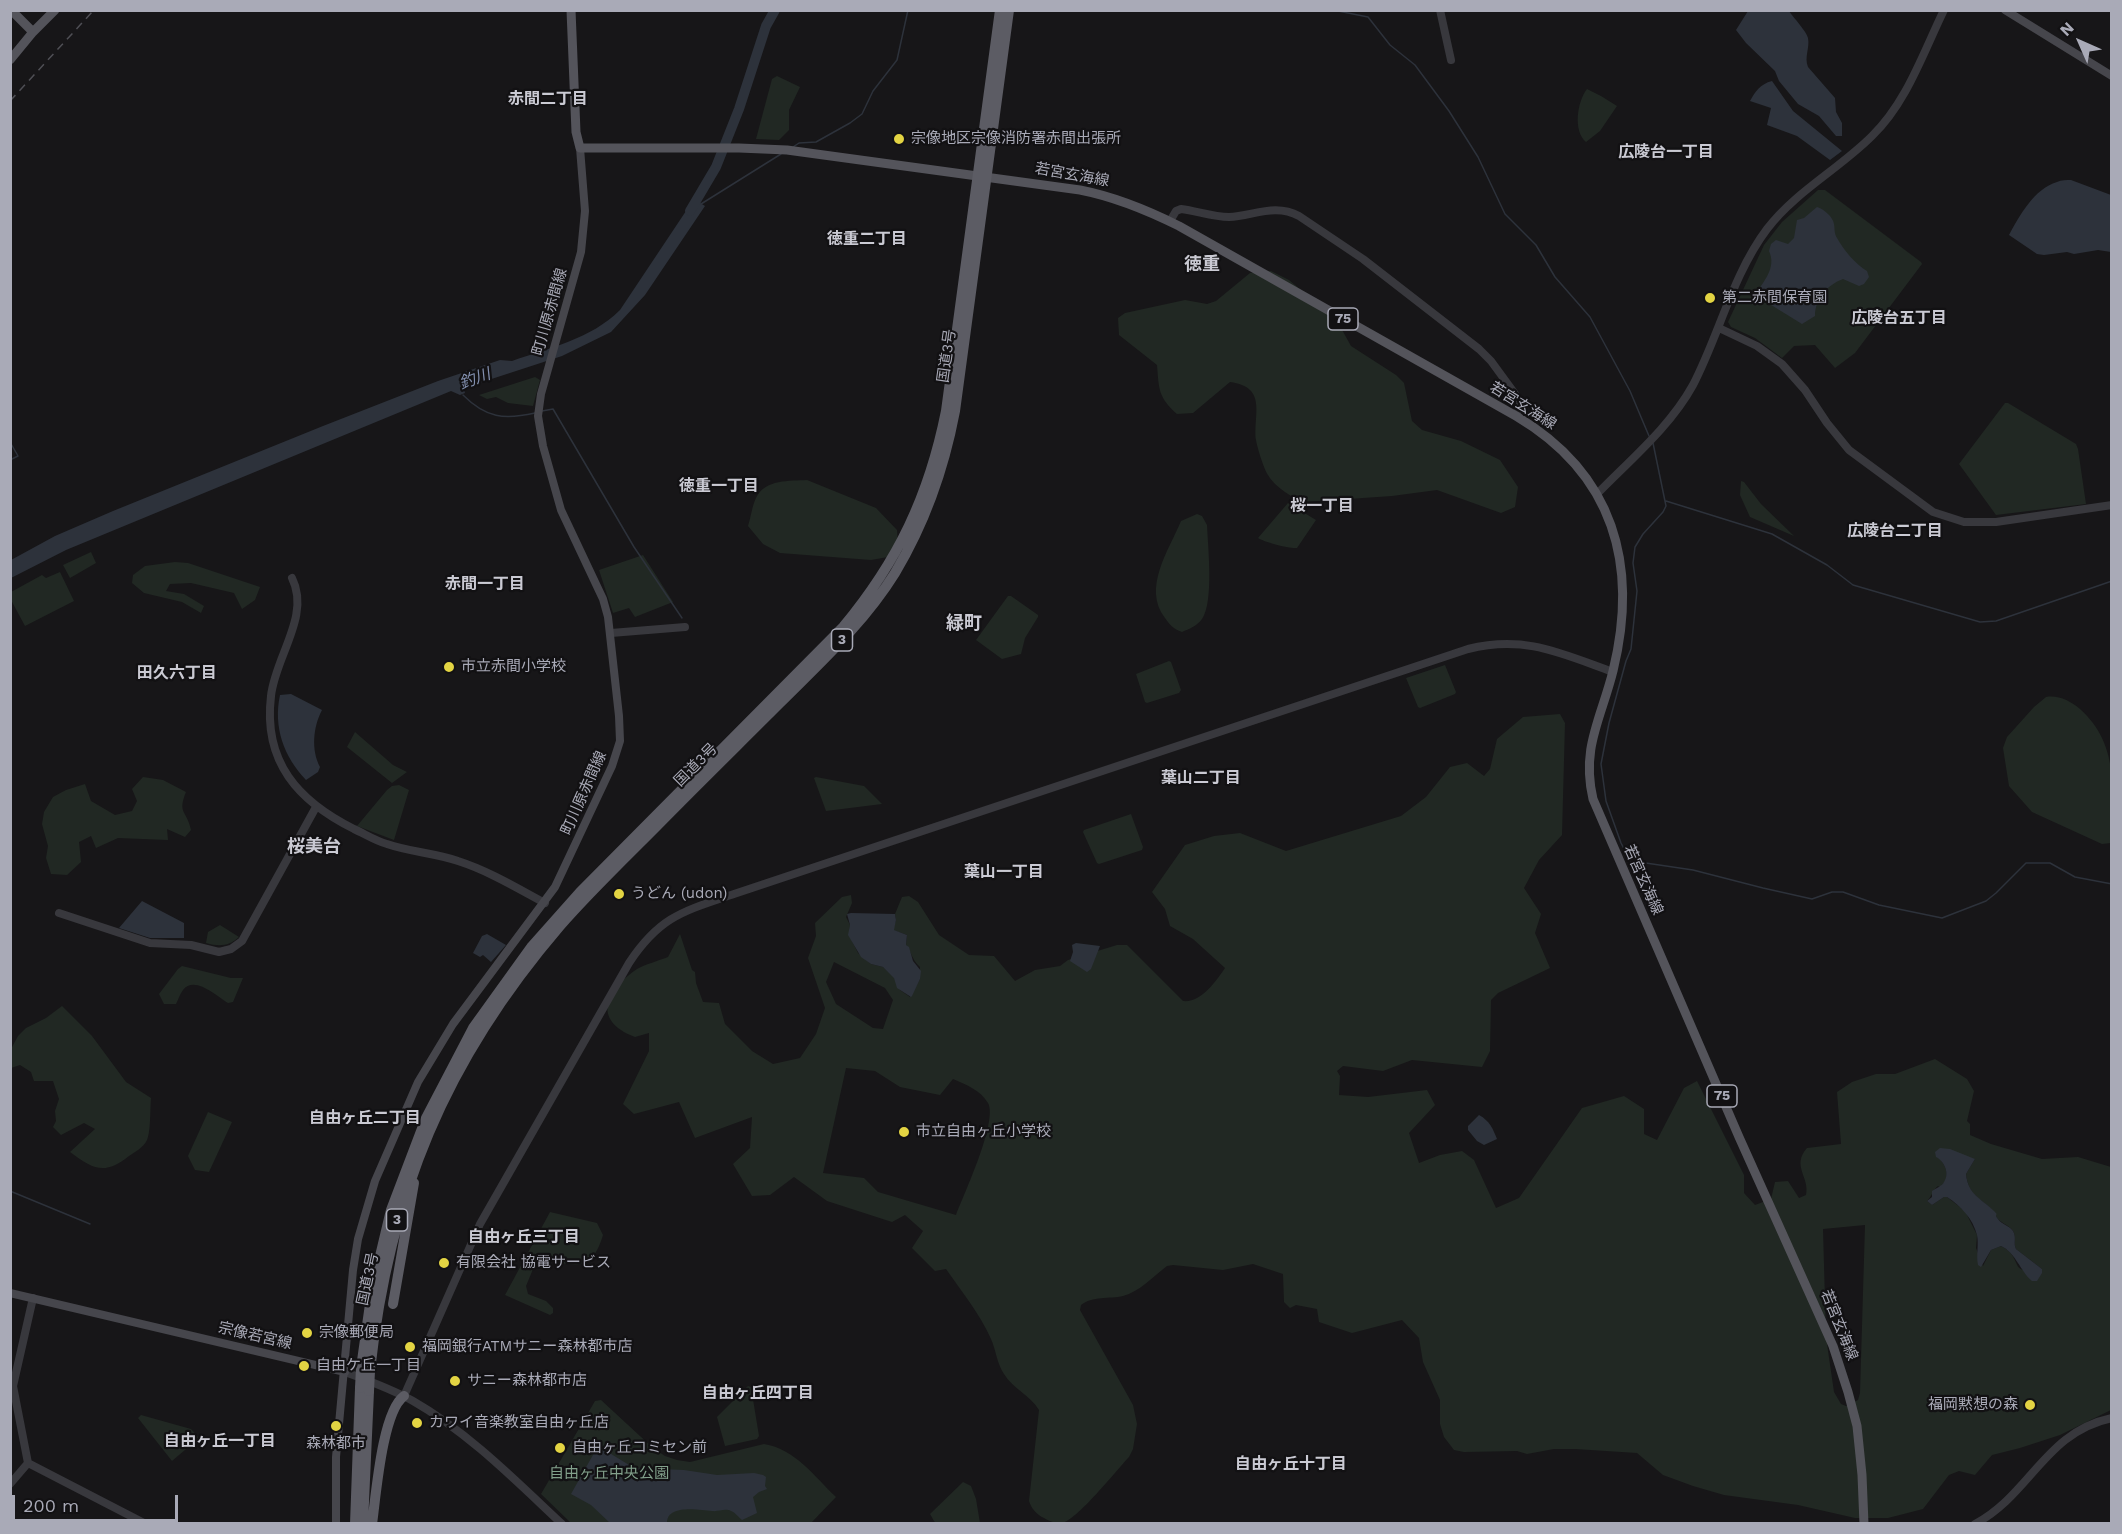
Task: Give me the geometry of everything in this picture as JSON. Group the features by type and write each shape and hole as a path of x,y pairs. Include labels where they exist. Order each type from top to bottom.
{"highway":[{"name":"国道3号","path":"375,1298 399,1212 422,1148 445,1096 475,1041 498,1006 538,952 601,882 847,635 872,606 894,574 916,534 929,504 947,449 956,400 1000,10"},
{"name":"国道3号","path":"355,1524 366,1369 375,1298 391,1210 414,1144 454,1061 491,1001 532,946 580,892 843,627 876,585 898,550 924,492 941,434 950,390 1009,10"},
{"path":"393,1304 422,1148"},
{"name":"国道3号","path":"363,1524 364,1389"},
{"path":"372,1524 386,1439 397,1401 404,1396"}],"main road":[{"path":"11,10 33,32"},
{"path":"10,60 55,10"},
{"path":"571,10 576,132 580,148"},
{"path":"2005,10 2112,76"},
{"name":"若宮玄海線","path":"580,148 770,149 1098,193 1170,221 1516,416 1557,446 1575,464 1597,494 1617,546 1624,592 1622,630 1613,672 1596,722 1589,757 1589,780 1596,809 1833,1346 1857,1426 1864,1524"},
{"name":"町川原赤間線","path":"345,1372 353,1270 358,1239 375,1181 404,1114 438,1047 544,903 567,864 612,765 620,741 611,633 603,599 561,510 543,446 538,416 538,405 581,252 584,231 580,148"},
{"name":"宗像若宮線","path":"10,1293 345,1372"},
{"path":"336,1524 336,1457 345,1372"}],"street":[{"path":"1440,10 1451,60"},
{"path":"1597,494 1658,432 1680,406 1692,387 1752,252 1764,233 1781,214 1861,147 1884,123 1904,95 1944,10"},
{"path":"1170,221 1176,211 1181,209 1229,217 1278,209 1290,211 1299,216 1363,259 1479,349 1491,361 1521,402 1516,416"},
{"path":"1719,328 1757,346 1782,364 1801,385 1849,450 1933,512 1964,522 1979,523 2112,505"},
{"path":"292,578 297,592 298,610 274,682 269,716 275,750 294,785 316,807 385,844 460,861 487,872 544,903"},
{"path":"611,633 685,627"},
{"path":"404,1396 457,1273 492,1200 629,963 663,923 714,901 1467,649 1497,643 1533,645 1613,672"},
{"path":"59,913 150,943 191,945 215,952 231,950 242,941 316,807"},
{"path":"27,1463 12,1386 33,1298"},
{"path":"345,1372 404,1396 462,1434 562,1524"},
{"path":"1975,1524 2008,1500 2060,1442 2084,1428 2112,1418"},
{"path":"10,1484 27,1463"},
{"path":"27,1463 146,1524"}],"green space":[{"path":"777,76 800,87 789,110 789,130 779,140 756,139 772,79"},
{"path":"1587,89 1617,106 1600,131 1586,142 1579,131 1578,116 1581,101"},
{"path":"1818,190 1825,190 1922,264 1855,353 1835,368 1815,345 1794,346 1782,358 1755,338 1731,327 1728,322 1764,245 1782,222"},
{"path":"1271,271 1289,280 1319,305 1341,328 1351,346 1396,375 1404,383 1412,421 1422,430 1461,441 1500,460 1518,487 1515,507 1501,513 1437,490 1392,496 1305,502 1284,492 1266,472 1257,443 1256,404 1250,390 1230,382 1193,413 1177,414 1163,397 1157,365 1119,335 1118,318 1125,313 1185,300 1207,304 1216,301 1250,273"},
{"path":"535,377 540,380 533,406 508,403 496,397 487,399 479,395"},
{"path":"2005,403 2076,444 2086,504 1996,515 1959,464"},
{"path":"807,480 876,508 897,530 898,545 888,557 871,560 780,553 763,544 748,526 760,492 765,487 778,482"},
{"path":"1741,481 1794,536 1750,517 1740,495"},
{"path":"1288,503 1316,520 1297,548 1277,545 1258,538"},
{"path":"1197,514 1202,516 1207,525 1208,600 1202,619 1182,632 1170,625 1159,606 1156,594 1157,582 1160,569 1181,521"},
{"path":"91,552 96,563 70,578 63,565"},
{"path":"643,555 673,602 635,617 629,608 613,613 599,570"},
{"path":"175,562 188,563 260,587 255,600 242,609 234,593 191,583 170,584 166,591 184,594 204,606 201,613 182,602 144,593 132,583 133,575 145,566"},
{"path":"60,572 74,601 25,626 11,600 11,592 42,575 46,578"},
{"path":"1008,596 1038,617 1025,638 1021,654 1002,659 976,640"},
{"path":"1169,661 1181,690 1179,693 1145,702 1136,674"},
{"path":"1445,665 1455,694 1418,707 1406,678"},
{"path":"2046,697 2060,698 2080,709 2093,723 2102,739 2111,771 2111,843 2102,844 2032,812 2009,786 2003,748 2007,737"},
{"path":"1560,714 1565,723 1562,835 1539,860 1524,888 1541,914 1535,933 1550,968 1498,993 1491,1000 1490,1051 1482,1067 1412,1060 1383,1071 1343,1066 1337,1071 1340,1076 1339,1095 1368,1097 1427,1090 1435,1105 1409,1133 1419,1163 1440,1155 1462,1151 1474,1160 1496,1208 1519,1198 1582,1108 1624,1096 1644,1109 1644,1134 1657,1140 1684,1088 1697,1081 1744,1175 1744,1193 1755,1205 1771,1199 1775,1182 1788,1181 1799,1198 1806,1195 1807,1189 1801,1160 1807,1148 1841,1144 1837,1092 1852,1082 1876,1074 1895,1074 1935,1059 1967,1079 1974,1091 1967,1121 1970,1124 1970,1135 1991,1144 2042,1159 2078,1157 2111,1167 2111,1410 2060,1435 1992,1455 1975,1475 1959,1471 1949,1475 1923,1509 1888,1518 1855,1518 1798,1505 1724,1495 1693,1486 1663,1475 1637,1453 1575,1449 1554,1449 1527,1454 1517,1451 1464,1452 1454,1450 1444,1437 1440,1424 1440,1400 1423,1362 1419,1338 1402,1320 1352,1333 1319,1322 1317,1309 1296,1305 1290,1308 1284,1302 1283,1274 1253,1264 1223,1270 1173,1265 1167,1266 1129,1294 1096,1299 1081,1305 1080,1310 1133,1405 1137,1424 1133,1449 1129,1457 1077,1514 1062,1523 1055,1523 1039,1515 1029,1501 1039,1410 1004,1374 987,1330 946,1269 935,1271 912,1248 923,1231 905,1215 892,1222 827,1201 794,1177 770,1195 752,1196 733,1164 750,1148 752,1117 695,1138 679,1102 634,1114 623,1104 649,1051 649,1033 635,1037 612,1022 608,1014 611,995 626,977 637,969 668,957 680,934 692,970 695,972 696,983 703,1002 719,1003 725,1024 752,1051 773,1064 800,1058 816,1034 825,1008 808,958 816,936 815,923 842,897 851,895 852,903 846,917 850,925 849,935 858,953 871,964 883,967 894,977 900,990 910,997 920,979 920,967 906,945 907,935 893,930 895,914 902,897 909,896 918,902 939,935 969,955 994,956 1015,981 1035,970 1060,966 1068,960 1117,945 1127,945 1183,1001 1190,1001 1202,995 1225,968 1193,939 1170,926 1165,909 1152,892 1185,845 1214,836 1240,833 1286,851 1401,816 1426,797 1450,767 1467,763 1484,776 1490,769 1497,739 1523,717","holes":["834,962 885,988 893,1000 883,1029 873,1028 836,1004 826,982","846,1068 875,1071 900,1087 940,1095 953,1079 977,1091 988,1103 990,1112 984,1141 956,1215 878,1192 864,1178 823,1173","1939,1158 1975,1159 1966,1174 1973,1193 1989,1206 1998,1219 2012,1229 2016,1249 2042,1269 2031,1271 2020,1268 2008,1251 2001,1246 1991,1250 1983,1266 1976,1248 1977,1235 1965,1211 1947,1197 1932,1205 1927,1201 1935,1189 1947,1178 1945,1167","1865,1225 1860,1393 1858,1400 1846,1406 1841,1404 1834,1392 1826,1337 1823,1229"]},
{"path":"355,732 393,765 407,772 392,783 347,747"},
{"path":"143,777 163,780 186,792 182,804 191,830 185,837 167,829 168,840 118,838 96,848 91,836 79,842 81,862 67,875 51,874 46,858 48,846 42,824 44,812 53,797 85,784 91,801 115,815 132,811 137,801 132,789"},
{"path":"814,778 864,786 882,804 826,811"},
{"path":"399,785 409,790 394,840 357,826 387,790"},
{"path":"1131,814 1143,847 1142,850 1097,863 1084,830"},
{"path":"220,925 239,937 224,945 206,943 208,932"},
{"path":"182,966 231,978 243,978 233,1002 228,1003 206,988 193,985 183,990 176,1004 164,1004 159,994"},
{"path":"62,1006 92,1036 126,1082 151,1098 146,1143 113,1166 100,1168 93,1166 70,1152 95,1129 84,1123 61,1135 53,1127 59,1099 53,1081 34,1081 31,1072 20,1065 11,1068 11,1049 18,1036 26,1028 46,1018"},
{"path":"208,1112 232,1122 209,1172 195,1170 188,1156"},
{"path":"550,1212 597,1223 603,1235 598,1248 587,1262 572,1264 541,1260 536,1262 526,1286 528,1294 546,1301 553,1308 553,1313 550,1315 505,1295"},
{"path":"748,1386 751,1387 759,1436 757,1439 725,1446 717,1417"},
{"name":"自由ヶ丘中央公園","path":"601,1400 653,1448 665,1456 690,1462 764,1444 795,1457 836,1497 811,1523 572,1524 541,1494 595,1401"},
{"path":"141,1415 191,1429 199,1438 172,1461 138,1418"},
{"path":"963,1482 971,1486 980,1523 937,1524 930,1514"}],"water":[{"path":"1748,11 1789,11 1803,28 1808,38 1808,67 1835,98 1836,112 1842,123 1842,136 1836,136 1819,116 1798,104 1779,81 1775,71 1736,30"},
{"path":"1772,81 1793,111 1842,151 1830,160 1797,136 1767,125 1771,108 1750,101 1761,86"},
{"path":"2071,180 2111,195 2111,252 2098,250 2074,254 2067,252 2037,254 2009,235 2028,204 2041,190 2059,181"},
{"path":"694,199 705,206 645,295 611,332 562,356 467,387 464,390 465,393 460,395 451,391 66,550 11,578 11,560 55,536 113,511 438,381 500,360 512,361 540,352 569,342 596,328 620,310"},
{"path":"1817,207 1830,216 1835,235 1854,261 1867,271 1869,277 1864,284 1859,286 1843,279 1832,285 1820,298 1815,316 1802,324 1755,295 1770,269 1771,244 1776,240 1788,244 1794,238 1797,220 1804,218"},
{"path":"291,694 322,710 314,738 315,753 320,767 318,772 306,780 286,751 279,730 280,695"},
{"path":"142,901 184,923 184,938 150,938 119,928"},
{"path":"847,914 895,914 894,930 907,935 906,945 909,947 913,961 921,971 920,979 911,997 897,988 894,978 883,967 871,964 861,957 848,935 850,925"},
{"path":"487,934 506,945 491,962 483,955 480,957 473,953 482,936"},
{"path":"1076,943 1100,946 1091,969 1087,972 1070,961 1073,952 1072,945"},
{"path":"1479,1115 1488,1123 1497,1139 1484,1145 1477,1141 1468,1130 1468,1126"},
{"path":"1940,1148 1950,1149 1975,1159 1966,1174 1969,1187 1997,1214 2000,1221 2010,1227 2015,1236 2016,1249 2042,1269 2037,1281 2032,1281 2010,1253 2001,1246 1991,1250 1981,1267 1978,1265 1977,1235 1966,1213 1947,1197 1932,1205 1927,1201 1932,1197 1932,1191 1942,1185 1946,1179 1945,1168 1936,1157 1935,1152"},
{"path":"598,1446 634,1468 684,1470 717,1475 754,1473 763,1475 766,1477 767,1489 753,1497 757,1513 742,1520 729,1510 692,1509 672,1513 667,1523 610,1523 591,1505 571,1494"}],"waterway":[{"name":"釣川","path":"690,211 716,167 739,109 766,26 775,10"},
{"path":"793,147 799,143 816,142 862,114 873,91 897,60 908,10"},
{"path":"1333,10 1368,17 1390,45 1415,65 1449,111 1478,157 1505,214 1536,245 1555,277 1590,317 1630,391 1649,436"},
{"path":"701,204 781,154"},
{"path":"463,395 471,403 488,413 505,416 535,413"},
{"path":"542,411 553,409 634,547 682,618"},
{"path":"10,442 18,456 10,460"},
{"path":"1653,443 1666,506 1635,547 1633,563 1637,591 1631,649 1609,723 1601,764 1606,801 1621,843 1632,864 1639,862 1693,870 1812,899 1832,892 1843,892 1879,905 1942,918 1986,901 2026,863 2050,863 2075,877 2112,884"},
{"path":"1666,501 1772,534 1827,565 1853,585 1980,622 1996,621 2112,581"},
{"path":"10,1191 90,1224"}],"railway":[{"path":"10,101 94,10"}],"place":[{"name":"宗像地区宗像消防署赤間出張所","path":"899,139"},
{"name":"第二赤間保育園","path":"1710,298"},
{"name":"市立赤間小学校","path":"449,667"},
{"name":"うどん (udon)","path":"619,894"},
{"name":"市立自由ヶ丘小学校","path":"904,1132"},
{"name":"有限会社 協電サービス","path":"444,1263"},
{"name":"宗像郵便局","path":"307,1333"},
{"name":"福岡銀行ATMサニー森林都市店","path":"410,1347"},
{"name":"自由ケ丘一丁目","path":"304,1366"},
{"name":"サニー森林都市店","path":"455,1381"},
{"name":"福岡黙想の森","path":"2030,1405"},
{"name":"カワイ音楽教室自由ヶ丘店","path":"417,1423"},
{"name":"森林都市","path":"336,1426"},
{"name":"自由ヶ丘コミセン前","path":"560,1448"}],"district":[{"name":"赤間二丁目","path":"548,99"},
{"name":"広陵台一丁目","path":"1666,152"},
{"name":"徳重二丁目","path":"867,239"},
{"name":"徳重","path":"1202,265"},
{"name":"広陵台五丁目","path":"1899,318"},
{"name":"徳重一丁目","path":"719,486"},
{"name":"桜一丁目","path":"1322,506"},
{"name":"広陵台二丁目","path":"1895,531"},
{"name":"赤間一丁目","path":"485,584"},
{"name":"緑町","path":"964,624"},
{"name":"田久六丁目","path":"177,673"},
{"name":"葉山二丁目","path":"1201,778"},
{"name":"桜美台","path":"314,847"},
{"name":"葉山一丁目","path":"1004,872"},
{"name":"自由ヶ丘二丁目","path":"365,1118"},
{"name":"自由ヶ丘三丁目","path":"524,1237"},
{"name":"自由ヶ丘四丁目","path":"758,1393"},
{"name":"自由ヶ丘一丁目","path":"220,1441"},
{"name":"自由ヶ丘十丁目","path":"1291,1464"}]}
